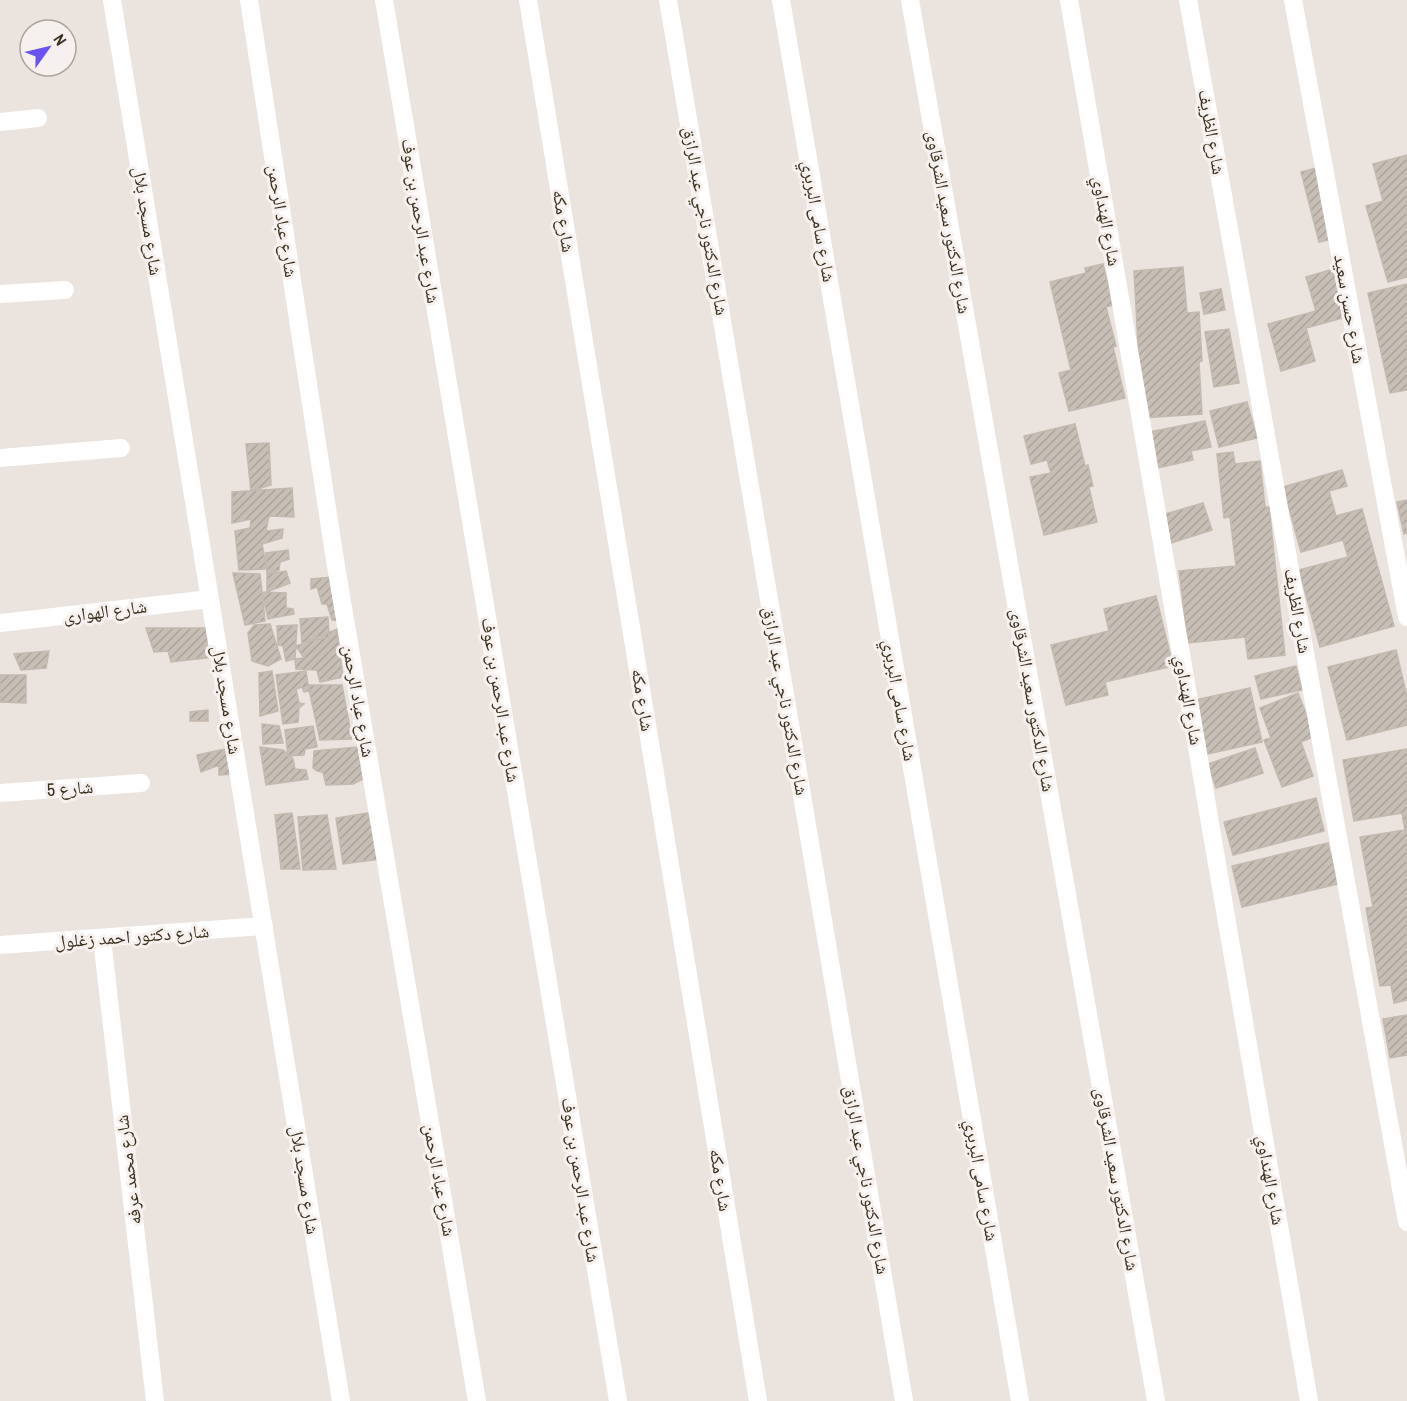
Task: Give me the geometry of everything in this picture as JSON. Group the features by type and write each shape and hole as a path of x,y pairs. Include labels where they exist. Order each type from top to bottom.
{"street":[{"name":"شارع مسجد بلال","path":"112,0 341,1401"},
{"name":"شارع عباد الرحمن","path":"249,0 335,560 477,1401"},
{"name":"شارع عبد الرحمن بن عوف","path":"384,0 618,1401"},
{"name":"شارع مكه","path":"528,0 758,1401"},
{"name":"شارع الدكتور ناجي عبد الرازق","path":"668,0 904,1401"},
{"name":"شارع سامى البربري","path":"781,0 1020,1401"},
{"name":"شارع الدكتور سعيد الشرقاوى","path":"910,0 1156,1401"},
{"name":"شارع الهنداوي","path":"1069,0 1309,1401"},
{"name":"شارع الظريف","path":"1188,0 1407,1222"},
{"name":"شارع حسن سعيد","path":"1293,0 1407,617"},
{"path":"0,122 38,118"},
{"path":"0,294 65,290"},
{"path":"0,458 120,448"},
{"name":"شارع الهوارى","path":"0,623 210,599"},
{"name":"شارع 5","path":"0,793 141,783"},
{"name":"شارع دكتور احمد زغلول","path":"0,945 264,926"},
{"name":"شارع محمد عرفه","path":"102,939 155,1401"}],"building":[{"path":"1407,155 1407,277 1388,282 1366,206 1383,201 1373,164"},
{"path":"1324,166 1342,237 1319,242 1301,172"},
{"path":"1103,264 1113,305 1106,307 1116,346 1113,347 1125,398 1069,411 1059,373 1071,370 1050,282 1086,273 1085,268"},
{"path":"1183,267 1187,313 1199,312 1202,414 1142,418 1134,271"},
{"path":"1337,268 1350,316 1306,328 1315,361 1281,371 1268,324 1316,311 1306,277"},
{"path":"1407,284 1407,390 1390,393 1368,293"},
{"path":"1221,289 1225,310 1204,314 1200,293"},
{"path":"1229,329 1239,383 1214,387 1205,332"},
{"path":"1247,402 1257,438 1219,447 1210,411"},
{"path":"1205,421 1211,447 1191,451 1193,460 1157,468 1149,432"},
{"path":"1075,424 1085,466 1088,465 1093,486 1089,487 1097,522 1044,535 1030,477 1051,473 1047,460 1031,464 1024,436"},
{"path":"269,443 271,485 251,491 246,444"},
{"path":"1233,452 1235,464 1260,461 1265,507 1269,507 1285,655 1248,659 1245,637 1188,643 1179,571 1236,566 1230,517 1224,518 1217,454"},
{"path":"1342,470 1347,486 1329,491 1336,516 1362,509 1394,626 1320,647 1299,570 1348,557 1343,540 1301,552 1283,487"},
{"path":"292,488 294,517 269,516 266,531 283,529 282,538 262,544 267,569 239,570 235,531 250,528 251,519 232,523 232,492"},
{"path":"1407,500 1407,533 1404,534 1397,502"},
{"path":"1203,503 1212,530 1171,543 1162,515"},
{"path":"288,550 289,559 280,562 279,570 267,574 266,553"},
{"path":"286,571 290,583 267,592 267,574"},
{"path":"233,573 260,574 265,621 245,625"},
{"path":"333,577 342,621 332,620 327,604 322,604 317,587 311,589 311,579"},
{"path":"262,592 286,593 286,608 293,609 294,614 268,619"},
{"path":"1156,596 1173,666 1105,682 1108,695 1066,705 1051,645 1109,631 1104,609"},
{"path":"328,617 329,637 302,643 300,619"},
{"path":"270,624 281,659 268,666 252,661 248,633 254,625"},
{"path":"297,625 295,659 286,661 283,646 278,645 277,626"},
{"path":"146,628 209,628 214,657 171,662 168,651 154,652"},
{"path":"337,629 343,677 320,682 317,670 296,669 295,659 304,658 296,646"},
{"path":"1396,650 1407,696 1407,725 1347,740 1328,667"},
{"path":"49,651 46,668 21,670 14,654"},
{"path":"1296,666 1302,690 1261,699 1255,676"},
{"path":"272,671 278,711 260,716 259,673"},
{"path":"306,671 309,691 304,692 302,687 296,689 299,703 304,704 299,708 298,722 283,724 276,675"},
{"path":"0,675 26,675 26,703 0,702"},
{"path":"308,685 342,685 352,739 320,740"},
{"path":"1250,688 1262,742 1207,754 1195,700"},
{"path":"1298,693 1315,736 1301,742 1313,776 1282,787 1264,740 1271,738 1260,708"},
{"path":"208,710 208,721 190,721 190,712"},
{"path":"262,724 279,726 283,743 263,744"},
{"path":"313,726 317,747 305,749 304,755 288,756 285,730"},
{"path":"260,747 283,750 293,759 295,769 306,770 308,779 266,785"},
{"path":"358,747 365,778 353,784 326,785 323,772 313,768 314,751"},
{"path":"230,748 235,774 219,775 219,765 201,772 197,755"},
{"path":"1255,748 1263,773 1216,788 1208,764"},
{"path":"1407,749 1407,1000 1394,1003 1391,985 1380,986 1366,908 1373,907 1360,837 1405,830 1402,813 1354,821 1343,760"},
{"path":"1316,798 1324,831 1233,855 1224,822"},
{"path":"373,812 380,859 343,864 336,818"},
{"path":"292,813 300,869 281,869 275,815"},
{"path":"327,815 336,869 303,870 298,817"},
{"path":"1328,843 1338,884 1242,907 1232,866"},
{"path":"1407,1015 1407,1055 1390,1058 1383,1019"}]}
